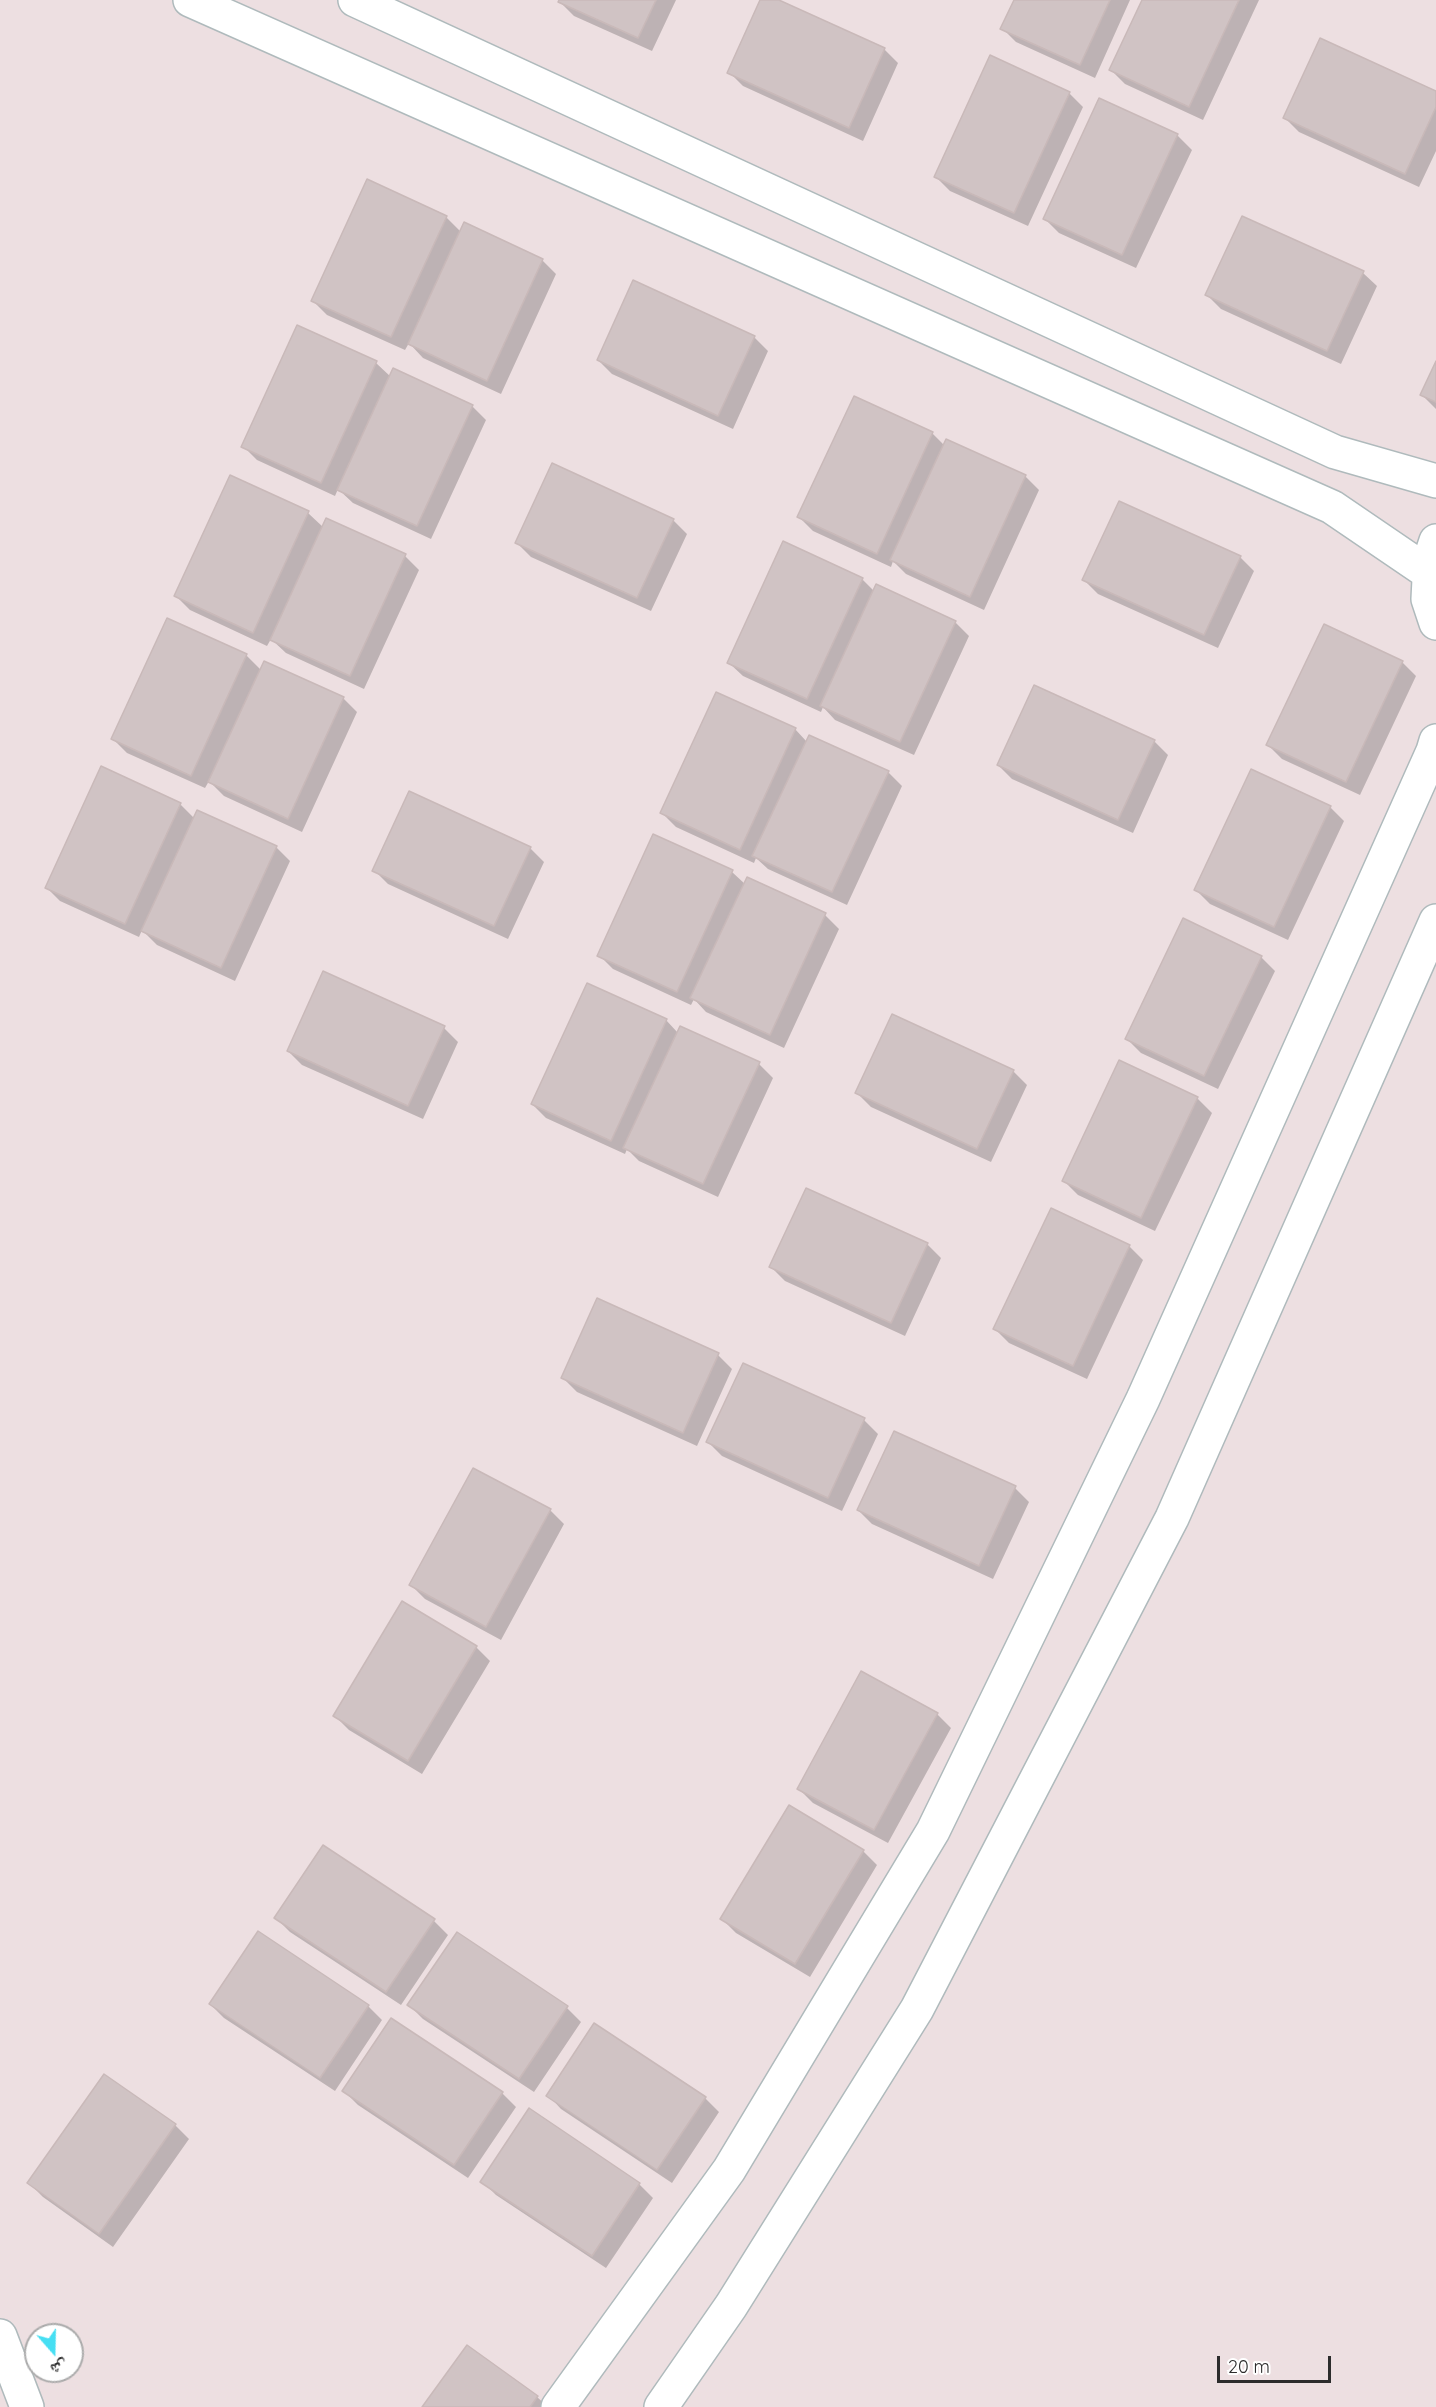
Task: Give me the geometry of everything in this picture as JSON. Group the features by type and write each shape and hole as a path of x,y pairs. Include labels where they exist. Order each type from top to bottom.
{"street":[{"path":"190,0 1332,507 1429,573"},
{"path":"355,0 1335,452 1436,481"},
{"path":"1436,541 1430,559 1428,599 1436,623"},
{"path":"558,2407 729,2170 933,1831 1143,1399 1434,751 1436,741"},
{"path":"661,2407 744,2286 917,2009 1172,1518 1436,921"},
{"path":"0,2336 27,2407"}],"building":[{"path":"559,0 656,0 638,38 558,2"},
{"path":"760,0 779,0 885,48 849,128 727,73"},
{"path":"1014,0 1110,0 1080,65 1000,29"},
{"path":"1142,0 1239,0 1189,107 1109,70"},
{"path":"1320,38 1436,91 1436,107 1405,174 1283,118"},
{"path":"990,55 1070,92 1014,213 934,177"},
{"path":"1099,98 1178,134 1122,255 1043,219"},
{"path":"367,179 447,216 391,337 311,301"},
{"path":"1242,216 1364,271 1327,351 1205,295"},
{"path":"464,222 543,259 487,381 408,344"},
{"path":"633,280 755,336 718,416 597,360"},
{"path":"297,325 377,361 321,483 241,447"},
{"path":"1436,361 1436,402 1420,395"},
{"path":"393,368 473,405 417,526 337,490"},
{"path":"854,396 933,432 877,554 797,517"},
{"path":"946,439 1026,475 970,597 890,560"},
{"path":"552,463 674,519 637,598 515,543"},
{"path":"230,475 309,511 253,633 174,596"},
{"path":"1119,501 1241,556 1204,635 1082,580"},
{"path":"326,518 406,554 350,676 270,640"},
{"path":"783,541 863,578 807,699 727,663"},
{"path":"876,584 956,621 900,742 820,706"},
{"path":"167,618 247,654 191,776 111,739"},
{"path":"1324,624 1403,661 1346,782 1266,745"},
{"path":"264,661 344,697 288,819 208,782"},
{"path":"1034,685 1155,740 1118,820 997,765"},
{"path":"716,692 796,728 740,850 660,813"},
{"path":"809,735 889,771 832,892 752,856"},
{"path":"101,766 181,803 125,924 45,888"},
{"path":"1251,769 1331,806 1274,927 1194,890"},
{"path":"409,791 531,847 494,926 372,871"},
{"path":"197,810 277,846 221,968 141,931"},
{"path":"653,834 733,870 677,992 597,956"},
{"path":"747,877 826,913 770,1035 690,998"},
{"path":"1183,918 1262,956 1204,1076 1125,1039"},
{"path":"323,971 445,1026 408,1106 287,1051"},
{"path":"587,983 667,1019 611,1141 531,1104"},
{"path":"892,1014 1014,1070 977,1149 855,1093"},
{"path":"680,1026 760,1062 703,1184 623,1148"},
{"path":"1119,1060 1198,1097 1141,1218 1062,1181"},
{"path":"806,1188 928,1243 891,1323 769,1267"},
{"path":"1051,1208 1130,1245 1073,1366 993,1329"},
{"path":"597,1298 719,1353 683,1433 561,1378"},
{"path":"743,1363 865,1418 828,1498 706,1442"},
{"path":"894,1431 1016,1486 979,1566 857,1510"},
{"path":"473,1468 551,1509 486,1627 409,1585"},
{"path":"402,1601 477,1646 408,1761 333,1716"},
{"path":"861,1671 938,1713 874,1830 797,1789"},
{"path":"789,1805 864,1850 795,1964 720,1919"},
{"path":"323,1845 435,1919 386,1992 274,1918"},
{"path":"258,1931 369,2005 320,2078 209,2004"},
{"path":"457,1932 568,2006 519,2079 407,2005"},
{"path":"391,2018 503,2092 454,2165 342,2091"},
{"path":"594,2023 706,2097 657,2170 546,2096"},
{"path":"104,2074 176,2124 99,2234 27,2183"},
{"path":"529,2108 640,2183 592,2256 480,2182"},
{"path":"467,2345 538,2396 530,2407 422,2407"}]}
